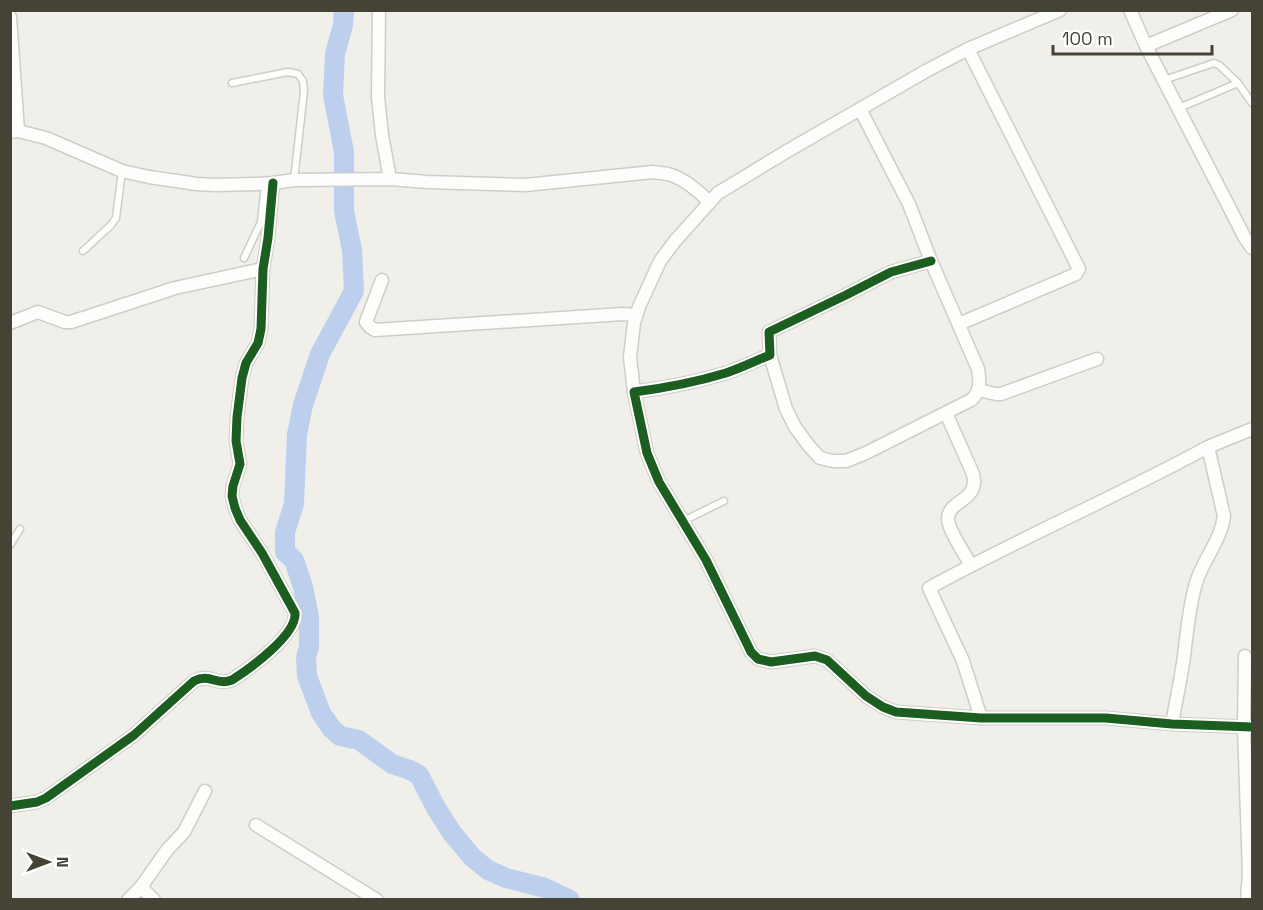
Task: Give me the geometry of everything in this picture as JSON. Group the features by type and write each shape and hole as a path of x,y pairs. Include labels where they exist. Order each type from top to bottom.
{"street":[{"path":"379,10 378,97 390,178"},
{"path":"1060,10 968,49 860,109 718,193 709,202 660,261 636,315 630,357 634,392 647,453 659,482 706,560 751,652 759,659 771,662 814,656 827,660 866,696 896,712 981,718 1106,717 1172,724 1248,727"},
{"path":"1130,10 1146,46 1252,248"},
{"path":"1146,46 1232,10"},
{"path":"10,17 14,131 45,138 122,171 149,177 215,185 294,180 390,178 427,182 525,185 653,172 677,177 709,202"},
{"path":"959,324 1076,274 1079,269 968,49"},
{"path":"860,109 909,204 978,369 980,382 976,396 971,400 866,453 846,461 820,458 795,427 786,409 770,355 769,332 891,272 931,261"},
{"path":"10,806 46,798 134,735 194,681 203,677 224,683 232,680 274,647 295,619 295,613 262,553 240,520 232,496 240,465 236,441 242,378 246,363 258,343 261,329 263,269 268,237 269,183"},
{"path":"10,323 38,312 71,322 175,288 263,269"},
{"path":"382,280 366,322 375,330 636,315"},
{"path":"634,392 698,381 770,355"},
{"path":"978,390 1001,393 1097,359"},
{"path":"946,413 974,474 973,491 950,511 948,518 949,526 971,565"},
{"path":"981,718 963,661 929,588 1208,447 1252,429"},
{"path":"1172,724 1193,593 1198,574 1220,535 1223,525 1224,516 1208,447"},
{"path":"1245,656 1248,727 1249,873 1247,900"},
{"path":"128,900 184,832 205,791"},
{"path":"256,825 378,900"},
{"path":"141,887 154,900"}],"lane":[{"path":"1164,80 1214,63 1238,82 1252,103"},
{"path":"232,83 288,72 298,74 303,81 304,91 294,180"},
{"path":"1179,108 1238,82"},
{"path":"83,251 116,218 122,171"},
{"path":"244,258 260,227 269,183"},
{"path":"684,521 724,501"},
{"path":"10,545 20,529"}],"waterway":[{"path":"344,10 343,25 335,54 333,95 344,152 344,211 352,250 354,291 320,354 303,405 297,434 294,504 285,532 285,552 294,560 303,587 309,617 307,676 321,713 332,729 340,736 359,740 392,764 419,775 452,833 472,857 488,870 506,878 545,888 570,900"}],"cycle path":[{"path":"10,806 37,802 46,798 134,735 194,681 205,678 222,682 232,680 271,651 294,622 295,613 262,553 240,520 232,496 240,464 236,441 242,378 246,363 258,343 261,329 263,269 273,183"},
{"path":"931,261 891,272 769,332 770,355 715,376 634,392 647,453 659,482 706,560 751,652 758,659 771,662 815,656 827,660 866,696 896,712 981,718 1106,718 1172,724 1252,727"}]}
